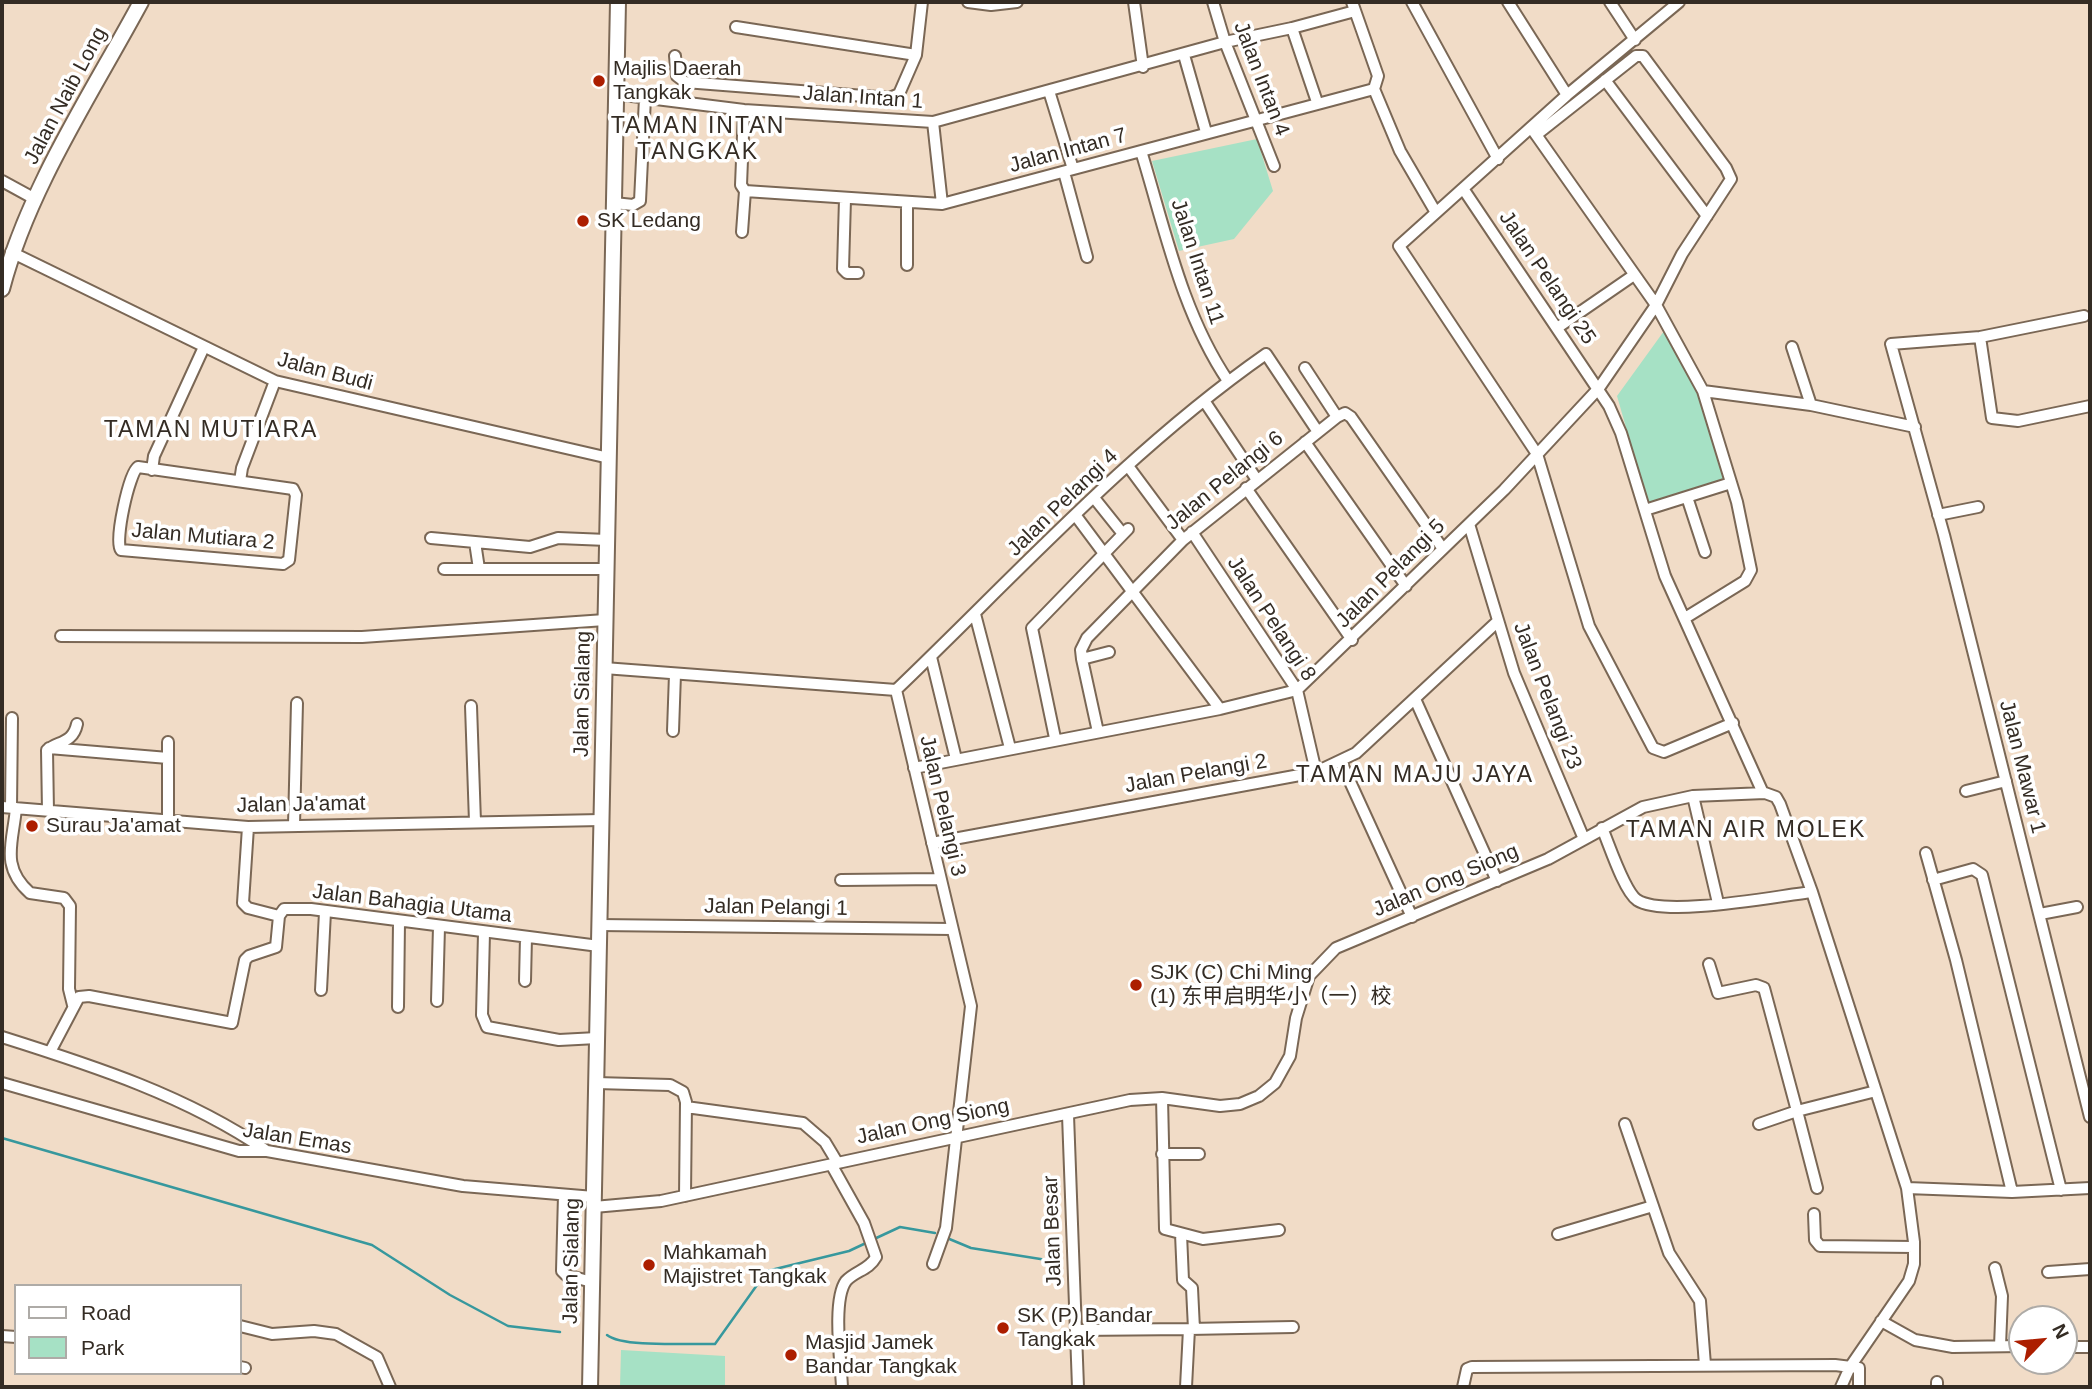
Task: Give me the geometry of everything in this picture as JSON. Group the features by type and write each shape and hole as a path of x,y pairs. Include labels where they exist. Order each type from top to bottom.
{"main road":[{"name":"Jalan Naib Long","path":"2,289 8,254 141,2"},
{"name":"Jalan Sialang","path":"590,1387 618,2"}],"street":[{"path":"676,56 677,76 685,82 890,99 899,94 916,55 922,2"},
{"path":"968,2 991,5 1017,2"},
{"path":"1134,2 1143,66"},
{"path":"1412,2 1498,159"},
{"path":"1508,2 1567,95"},
{"path":"1610,2 1635,40"},
{"path":"1534,131 1567,95 1679,2"},
{"name":"Jalan Intan 4","path":"1217,3 1225,42 1274,166"},
{"path":"1353,6 1377,72 1378,81 1374,89 1403,158 1435,211"},
{"name":"Jalan Intan 1","path":"616,94 744,110 933,122 1225,42 1292,27 1353,6"},
{"path":"736,27 916,55"},
{"path":"1292,27 1317,102"},
{"path":"1184,55 1206,132"},
{"name":"Jalan Pelangi 5","path":"914,768 1055,738 1220,709 1297,690 1352,640 1469,524 1599,388 1656,305 1730,181 1727,168 1643,56 1636,56 1605,80"},
{"path":"1707,216 1605,80 1498,159 1464,190 1435,211 1399,246 1537,454 1589,626 1653,748 1658,753 1664,752 1733,723"},
{"name":"Jalan Intan 7","path":"746,192 942,204 1317,102 1374,89"},
{"path":"1049,91 1087,257"},
{"path":"614,203 636,205 640,201 645,98"},
{"path":"741,232 746,192 740,185 744,110"},
{"path":"933,122 942,204"},
{"path":"1534,131 1656,305 1703,391 1748,546 1749,576 1685,618"},
{"name":"Jalan Intan 11","path":"1141,151 1189,305 1205,345 1228,381"},
{"path":"2,181 35,199"},
{"name":"Jalan Pelangi 25","path":"1464,190 1599,388 1621,433 1665,576 1763,793"},
{"path":"845,199 843,269 847,273 858,273"},
{"path":"907,202 907,265"},
{"name":"Jalan Budi","path":"8,254 275,381 609,458"},
{"path":"1557,328 1634,275"},
{"path":"2084,316 1980,337 1992,418 2018,421 2090,406"},
{"name":"Jalan Mawar 1","path":"1980,337 1891,344 1938,515 2090,1117"},
{"path":"204,347 154,456 152,470 240,481 242,468 275,381"},
{"path":"1792,347 1811,405"},
{"name":"Jalan Pelangi 4","path":"896,691 1128,466 1228,381 1266,354 1318,432"},
{"path":"1305,368 1337,417 1345,414 1351,417 1443,549"},
{"path":"1703,391 1811,405 1915,427"},
{"path":"1205,402 1257,480"},
{"name":"Jalan Pelangi 6","path":"1082,659 1081,650 1087,638 1132,589 1183,540 1337,417"},
{"path":"1305,442 1406,586"},
{"path":"1128,466 1183,540"},
{"name":"Jalan Mutiara 2","path":"152,470 138,467 133,470 117,546 124,551 285,564 290,558 295,490 240,481"},
{"path":"1645,510 1731,483"},
{"path":"1246,488 1352,640"},
{"path":"1687,497 1705,552"},
{"path":"1055,738 1032,628 1126,531 1095,499"},
{"path":"1938,515 1978,507"},
{"path":"1076,516 1220,709"},
{"name":"Jalan Pelangi 23","path":"1469,524 1514,673 1584,839"},
{"name":"Jalan Pelangi 8","path":"1192,532 1297,690 1316,772"},
{"path":"431,538 530,547 558,538 607,540"},
{"path":"475,542 479,569"},
{"path":"444,569 606,569"},
{"path":"975,614 1010,748"},
{"path":"61,636 362,637 605,620"},
{"name":"Jalan Pelangi 2","path":"932,843 1316,772 1356,753 1498,621"},
{"path":"1098,732 1082,659 1109,652"},
{"path":"931,657 956,759"},
{"path":"604,668 896,691"},
{"path":"673,731 675,674"},
{"name":"Jalan Pelangi 3","path":"896,691 971,1006 946,1228 933,1264"},
{"path":"1415,699 1497,881"},
{"path":"294,825 298,703"},
{"path":"471,706 475,822"},
{"path":"12,718 8,850 13,872 30,893 64,898 71,906 69,989 74,1004"},
{"path":"48,811 47,750 68,741 77,724"},
{"path":"168,742 168,821"},
{"path":"49,748 168,758"},
{"path":"1341,762 1412,917"},
{"path":"1966,790 2006,781"},
{"path":"1763,793 1779,800 1812,892 1907,1188 1914,1247 1912,1275 1850,1367 1841,1387"},
{"name":"Jalan Ong Siong","path":"594,1202 685,1196 1130,1100 1162,1098 1230,1105 1269,1090 1290,1056 1304,991 1316,967 1345,943 1497,881 1643,807 1693,796 1763,793"},
{"path":"1693,796 1718,903"},
{"name":"Jalan Ja'amat","path":"10,808 248,827 601,820"},
{"path":"50,1052 79,997 89,996 232,1023 245,960 275,947 279,916 248,908 243,903 248,827"},
{"path":"1602,828 1630,891 1644,903 1681,908 1812,892"},
{"path":"1926,853 2012,1192"},
{"path":"1934,880 1973,869 1982,876 2061,1190"},
{"path":"841,880 940,879"},
{"path":"2040,914 2077,907"},
{"name":"Jalan Bahagia Utama","path":"279,916 289,909 325,912 599,946"},
{"path":"321,990 325,912"},
{"path":"398,1007 399,922"},
{"name":"Jalan Pelangi 1","path":"599,925 952,929"},
{"path":"437,1001 439,927"},
{"path":"484,933 482,1018 490,1029 559,1040 597,1038"},
{"path":"525,981 526,937"},
{"path":"1709,964 1718,993 1756,985 1764,988 1818,1188"},
{"path":"2,1037 149,1087 243,1135 267,1151"},
{"name":"Jalan Emas","path":"2,1083 239,1151 267,1151 463,1186 564,1195 594,1202"},
{"path":"596,1083 675,1086 683,1092 686,1107 685,1196"},
{"path":"1759,1124 1797,1111 1876,1091"},
{"path":"1162,1098 1164,1227 1203,1239 1279,1230"},
{"path":"686,1107 789,1119 803,1123 825,1142 873,1242 876,1256 872,1263 850,1278 842,1291 839,1321 842,1387"},
{"name":"Jalan Besar","path":"1068,1115 1078,1387"},
{"path":"1625,1124 1669,1253 1696,1294 1703,1310 1705,1365"},
{"path":"1162,1154 1199,1154"},
{"path":"1907,1188 2012,1192 2090,1188"},
{"path":"564,1195 562,1271 592,1282"},
{"path":"1558,1234 1653,1206"},
{"path":"1814,1214 1815,1240 1820,1246 1914,1247"},
{"path":"1181,1234 1183,1280 1192,1288 1192,1329 1186,1387"},
{"path":"1995,1268 2002,1296 2000,1346"},
{"path":"2048,1272 2090,1269"},
{"path":"1881,1321 1915,1340 1953,1348 2008,1346"},
{"path":"242,1326 272,1334 314,1331 336,1334 377,1357 390,1387"},
{"path":"1076,1330 1293,1327"},
{"path":"1463,1387 1467,1369 1472,1367 1705,1365 1859,1368 1859,1387"}],"green space":[{"path":"1257,139 1273,191 1234,239 1179,251 1152,161"},
{"path":"1664,331 1695,387 1726,479 1648,504 1617,396"},
{"path":"621,1350 725,1356 725,1387 620,1387"}],"waterway":[{"path":"2,1138 372,1245 450,1295 508,1326 560,1332"},
{"path":"872,1240 900,1227 935,1233"},
{"path":"947,1238 971,1248 1053,1261"},
{"path":"607,1335 627,1342 715,1344 767,1271 849,1251 866,1243"}],"place":[{"name":"Majlis Daerah Tangkak","path":"599,81"},
{"name":"SK Ledang","path":"583,221"},
{"name":"Surau Ja'amat","path":"32,826"},
{"name":"SJK (C) Chi Ming (1) 东甲启明华小（一）校","path":"1136,985"},
{"name":"Mahkamah Majistret Tangkak","path":"649,1265"},
{"name":"SK (P) Bandar Tangkak","path":"1003,1328"},
{"name":"Masjid Jamek Bandar Tangkak","path":"791,1355"}],"district":[{"name":"TAMAN INTAN TANGKAK","path":"698,140"},
{"name":"TAMAN MUTIARA","path":"211,431"},
{"name":"TAMAN MAJU JAYA","path":"1415,776"},
{"name":"TAMAN AIR MOLEK","path":"1746,831"}]}
